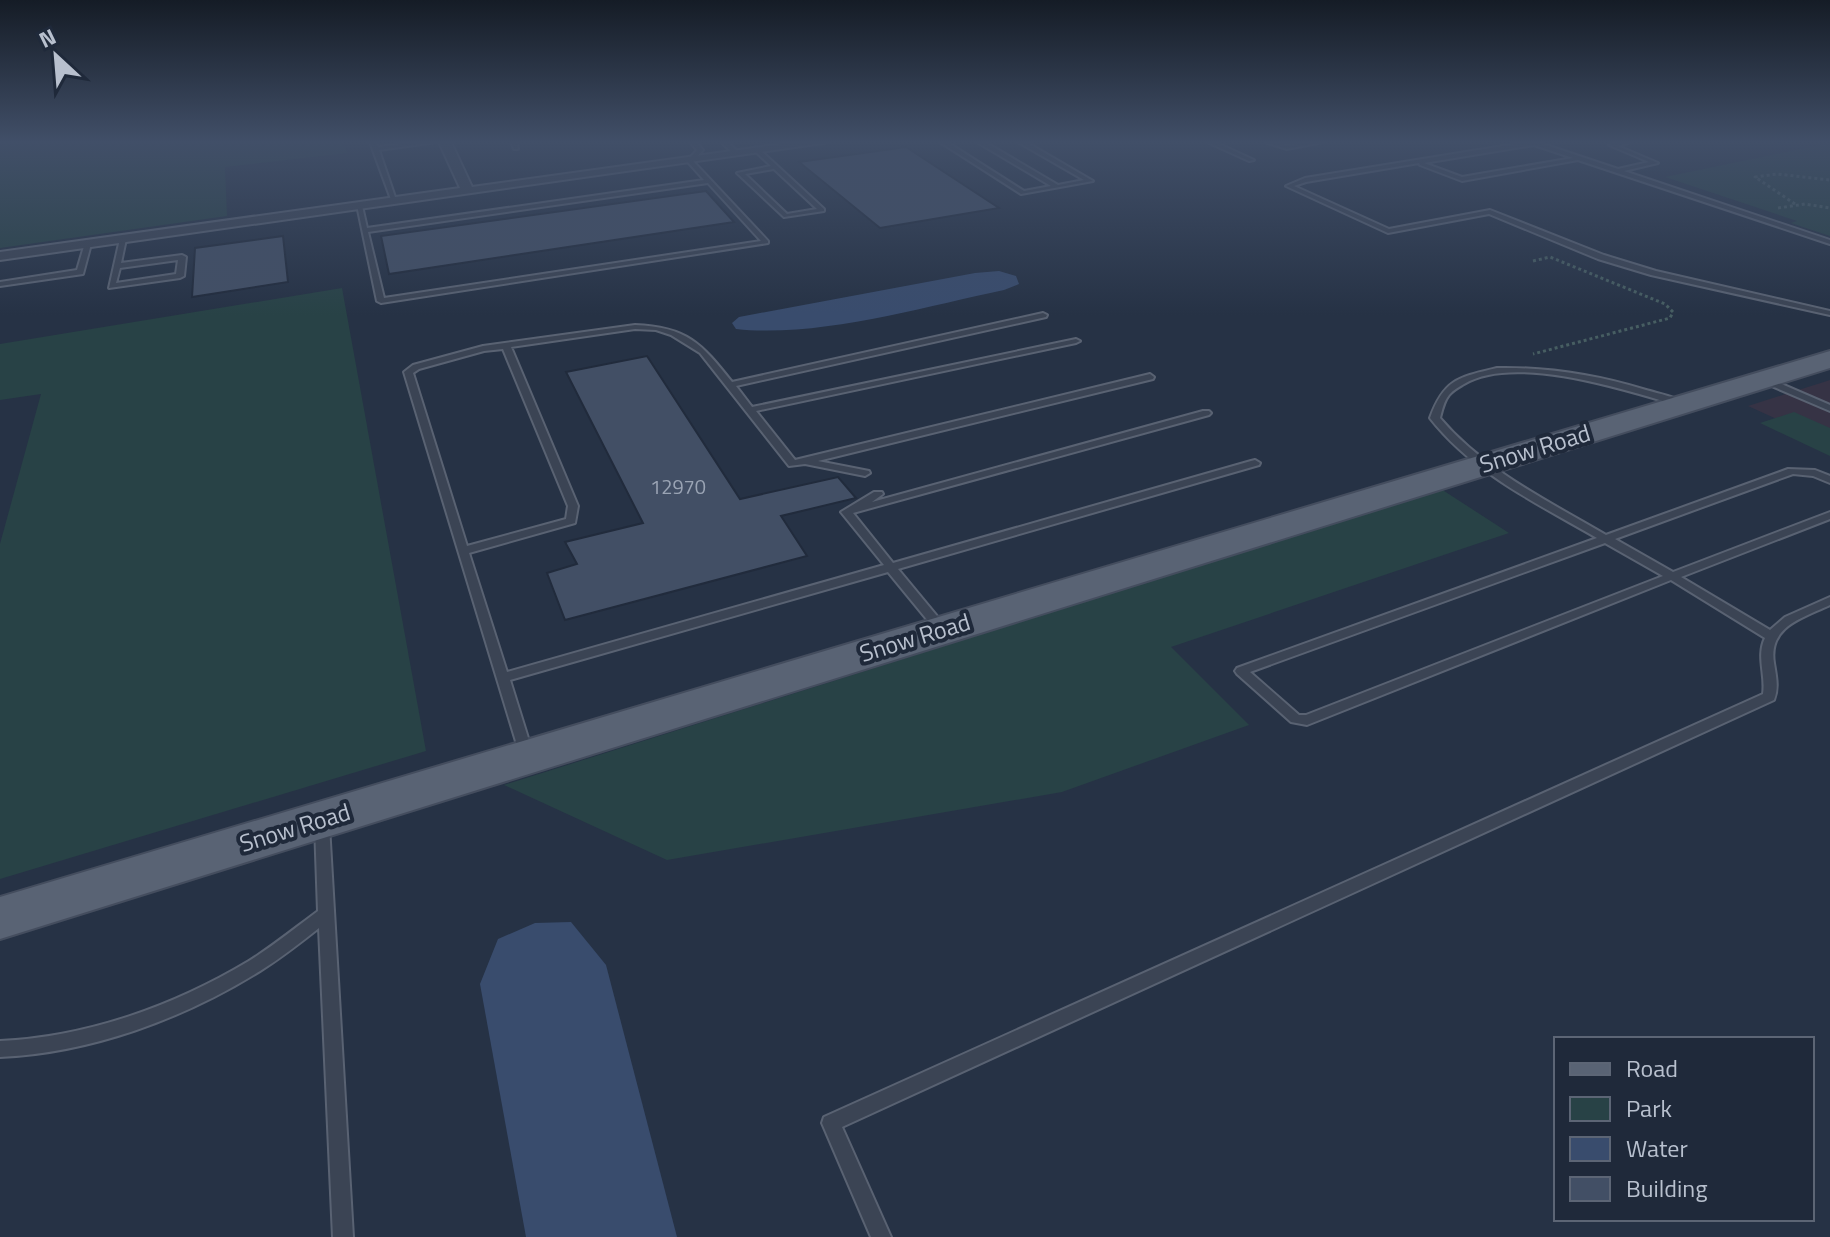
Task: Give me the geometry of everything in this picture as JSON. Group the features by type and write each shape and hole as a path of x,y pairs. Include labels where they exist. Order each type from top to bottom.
{"main road":[{"name":"Snow Road","path":"0,918 1830,359"}],"street":[{"path":"0,256 410,200"}],"lane":[{"path":"364,230 577,200"},
{"path":"359,206 381,301 766,242 726,200"},
{"path":"769,200 786,216 822,210 811,200"},
{"path":"1319,200 1388,231 1490,212 1646,271 1830,313"},
{"path":"1703,200 1830,242"},
{"path":"116,266 182,257 180,276 112,286 116,266 123,239"},
{"path":"0,284 80,272 87,244"},
{"path":"730,385 1043,315"},
{"path":"527,757 408,372 429,361 507,347 635,327 657,328 674,333 703,351 793,464 1150,377"},
{"path":"750,410 1076,341"},
{"path":"463,551 571,521 573,506 507,347"},
{"path":"1683,404 1622,383 1556,372 1498,371 1472,377 1447,391 1435,418 1454,443 1480,465 1771,636"},
{"path":"1763,379 1830,408"},
{"path":"846,512 1206,413"},
{"path":"805,461 865,473"},
{"path":"503,678 1255,463"},
{"path":"1830,480 1815,473 1792,471 1241,671 1296,719 1307,720 1830,515"},
{"path":"846,512 878,494"},
{"path":"846,512 942,630"},
{"path":"881,1237 831,1123 1769,697 1771,669 1767,655 1771,636 1783,624 1830,601"},
{"path":"322,820 343,1237"},
{"path":"0,1049 96,1035 162,1011 246,971 326,914"}],"path":[{"path":"1791,200 1795,204"},
{"path":"1802,200 1819,206"},
{"path":"1769,209 1795,204 1830,208"},
{"path":"1533,261 1550,257 1665,304 1673,312 1670,318 1534,354"}],"shaded area":[{"path":"1830,380 1830,443 1748,406"}],"green space":[{"path":"0,200 226,200 227,216 0,248"},
{"path":"1733,200 1830,200 1830,236 1791,223 1797,221"},
{"path":"342,288 426,751 0,879 0,544 41,394 0,400 0,344"},
{"path":"1794,412 1830,428 1830,456 1760,423"},
{"path":"1441,489 1509,533 1171,647 1249,725 1062,792 667,860 504,785"}],"water":[{"path":"999,271 1016,276 1019,284 939,305 836,325 768,331 736,329 732,323 739,317"},
{"path":"571,922 606,965 677,1237 526,1237 480,984 498,939 535,923"}],"building":[{"path":"643,200 714,200 734,222 389,274 381,236"},
{"path":"845,200 986,200 999,208 880,228"},
{"path":"283,236 288,282 192,297 195,248"},
{"path":"647,356 740,499 838,477 856,498 781,516 807,556 565,620 547,573 577,564 565,542 643,523 566,372"}]}
